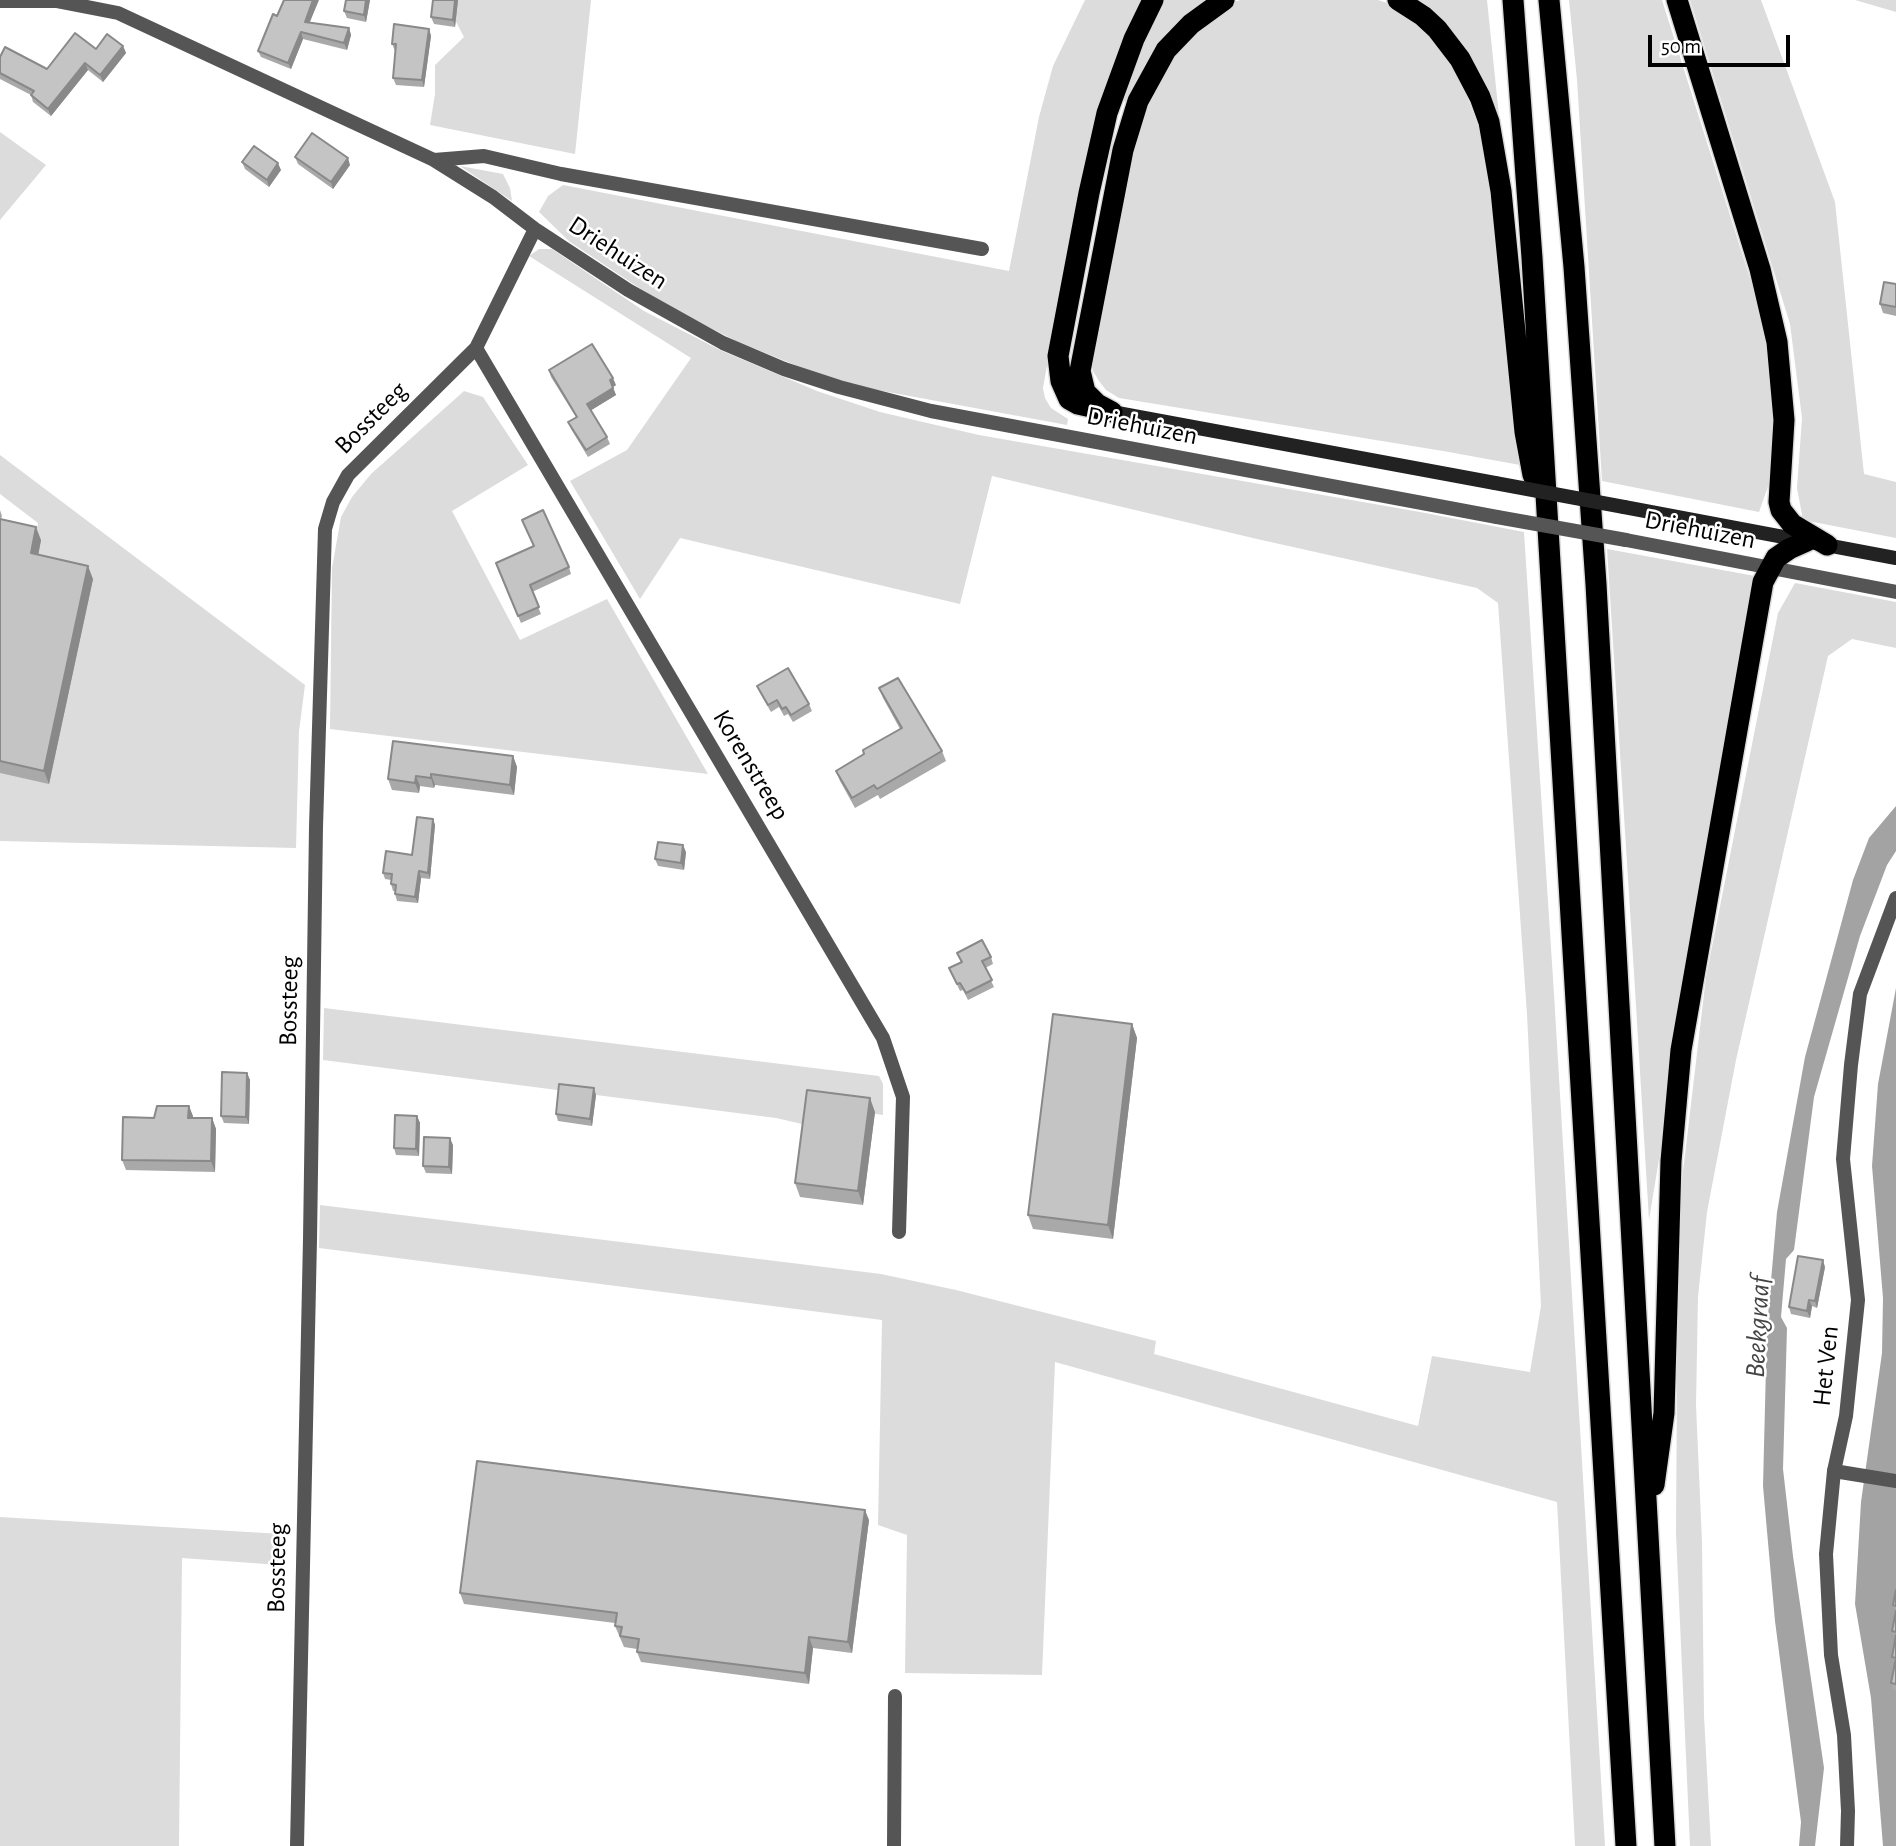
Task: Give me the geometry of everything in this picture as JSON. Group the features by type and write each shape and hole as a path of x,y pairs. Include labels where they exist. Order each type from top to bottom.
{"highway":[{"path":"1112,412 1078,404 1069,399 1061,381 1058,356 1107,113 1134,39 1153,0"},
{"path":"1112,412 1097,404 1085,392 1080,371 1123,150 1138,101 1166,50 1191,24 1224,0"},
{"path":"1398,0 1437,29 1461,59 1489,122 1501,191 1525,432 1549,559"},
{"path":"1513,0 1532,258 1626,1846"},
{"path":"1549,0 1574,267 1596,584 1665,1846"},
{"path":"1676,0 1760,269 1777,342 1784,421 1779,502 1781,510 1792,524 1817,543"},
{"path":"1648,1535 1664,1413 1671,1161 1681,1050 1763,582 1776,558 1789,549 1817,543"}],"main road":[{"name":"Driehuizen","path":"1112,412 1896,558"}],"street":[{"name":"Driehuizen","path":"0,1 56,1 118,13 434,160 493,197 628,290 723,343 784,369 839,387 931,411 1896,592"},
{"name":"Driehuizen","path":"434,160 484,156 561,174 982,248"},
{"name":"Bossteeg","path":"297,1846 316,827 325,529 333,502 348,475 476,348 536,229"},
{"name":"Korenstreep","path":"476,348 883,1038 903,1097 899,1232"},
{"name":"Het Ven","path":"1847,1846 1844,1735 1831,1655 1826,1554 1834,1471 1846,1416 1858,1300 1843,1159 1860,994 1896,898"},
{"path":"1834,1471 1896,1481"},
{"path":"894,1846 895,1696"}],"shaded area":[{"path":"456,0 591,0 575,154 430,125 435,94 435,65 464,37 454,18"},
{"path":"1085,0 1146,0 1058,303 1043,388 1051,408 1068,419 1067,425 839,383 736,341 662,303 570,242 539,212 548,196 563,185 1009,271 1039,117 1053,66"},
{"path":"1162,0 1207,0 1165,36 1147,63 1129,103 1118,99"},
{"path":"1240,0 1378,0 1390,4 1427,31 1442,49 1461,81 1483,139 1497,224 1520,465 1119,398 1106,390 1099,381 1093,371 1091,355 1124,174 1151,92 1185,40 1232,3"},
{"path":"1412,0 1487,0 1502,145"},
{"path":"1569,0 1662,0 1765,326 1775,381 1771,478 1759,512 1602,481 1577,80"},
{"path":"1690,0 1761,0 1835,202 1864,474 1896,482 1896,538 1803,520 1797,488 1802,418 1790,324"},
{"path":"1855,0 1896,0 1896,12"},
{"path":"0,132 46,165 0,220"},
{"path":"460,166 503,174 510,188 512,201"},
{"path":"539,249 552,249 644,311 720,350 817,391 880,412 979,435 1524,532 1605,1846 1575,1846 1557,1502 1055,1362 1042,1675 905,1673 907,1535 878,1525 882,1320 319,1248 320,1205 881,1274 956,1290 1156,1341 1154,1354 1418,1426 1432,1356 1530,1372 1541,1306 1527,1014 1498,603 1477,588 992,476 960,604 680,538 640,599 570,481 627,450 691,358 529,256"},
{"path":"464,391 483,397 528,465 452,511 520,640 607,599 708,774 330,729 332,568 341,517 352,497 371,474"},
{"path":"0,455 305,685 299,731 296,848 0,841 0,701 38,523 0,494"},
{"path":"1607,549 1755,576 1649,1220 1634,973"},
{"path":"1795,583 1896,602 1896,648 1852,639 1828,656 1736,1060 1707,1212 1698,1297 1696,1405 1702,1542 1704,1716 1711,1846 1690,1846 1676,1534 1678,1214 1706,977 1778,613"},
{"path":"1896,806 1896,851 1887,865 1860,936 1814,1097 1794,1250 1786,1259 1781,1317 1787,1328 1783,1469 1824,1768 1815,1846 1799,1846 1801,1822 1775,1621 1763,1486 1767,1327 1777,1212 1805,1057 1853,880 1869,838"},
{"path":"1896,988 1896,1846 1883,1846 1871,1698 1855,1604 1861,1502 1882,1353 1883,1298 1872,1166 1878,1084"},
{"path":"324,1008 879,1076 883,1084 883,1115 810,1104 802,1124 776,1118 323,1060"},
{"path":"0,1517 281,1534 280,1565 182,1558 179,1846 0,1846"}],"building":[{"path":"284,0 313,0 305,22 349,28 344,43 301,32 288,63 258,51 273,14 277,16"},
{"path":"346,0 366,0 364,15 344,11"},
{"path":"433,0 455,0 453,20 431,17"},
{"path":"394,24 429,29 422,80 393,78 396,44 392,44"},
{"path":"75,33 96,49 107,34 123,46 100,75 85,63 48,109 31,95 34,91 0,73 0,57 5,47 47,69"},
{"path":"312,133 348,158 331,182 295,157"},
{"path":"254,146 278,163 267,180 242,162"},
{"path":"1884,282 1896,284 1896,307 1880,304"},
{"path":"592,344 613,378 610,380 613,388 587,404 607,437 586,450 568,422 577,417 549,370"},
{"path":"543,510 569,567 530,585 539,607 518,616 496,563 534,546 522,520"},
{"path":"0,519 36,527 31,553 88,566 44,771 0,761"},
{"path":"788,668 809,704 791,715 786,707 782,709 777,700 768,705 757,686"},
{"path":"898,678 942,751 877,789 874,785 852,798 836,771 864,754 863,750 902,728 879,688"},
{"path":"393,741 513,756 510,785 431,774 431,778 416,776 415,783 388,779"},
{"path":"417,817 433,819 428,873 419,871 415,897 395,894 396,885 391,884 392,874 383,873 386,851 412,855"},
{"path":"658,842 683,845 681,863 655,859"},
{"path":"982,940 991,957 982,961 992,980 966,993 960,983 957,984 949,968 962,962 957,953"},
{"path":"1053,1014 1132,1024 1108,1225 1028,1215"},
{"path":"222,1072 247,1073 246,1117 221,1116"},
{"path":"559,1084 594,1088 590,1119 556,1114"},
{"path":"807,1090 870,1098 858,1191 795,1183"},
{"path":"157,1106 189,1106 188,1118 212,1118 211,1161 122,1160 123,1117 154,1118"},
{"path":"395,1115 417,1116 416,1149 394,1148"},
{"path":"424,1137 450,1138 449,1167 423,1166"},
{"path":"1798,1256 1823,1260 1815,1301 1809,1300 1807,1311 1789,1307"},
{"path":"477,1461 865,1510 848,1642 809,1637 805,1673 637,1652 639,1639 620,1636 622,1627 615,1626 617,1613 460,1593"},
{"path":"1896,1611 1896,1632 1892,1631"},
{"path":"1896,1635 1896,1658 1892,1657"},
{"path":"1896,1658 1896,1684 1891,1683"}],"water label":[{"name":"Beekgraaf","path":"1758,1327"}]}
